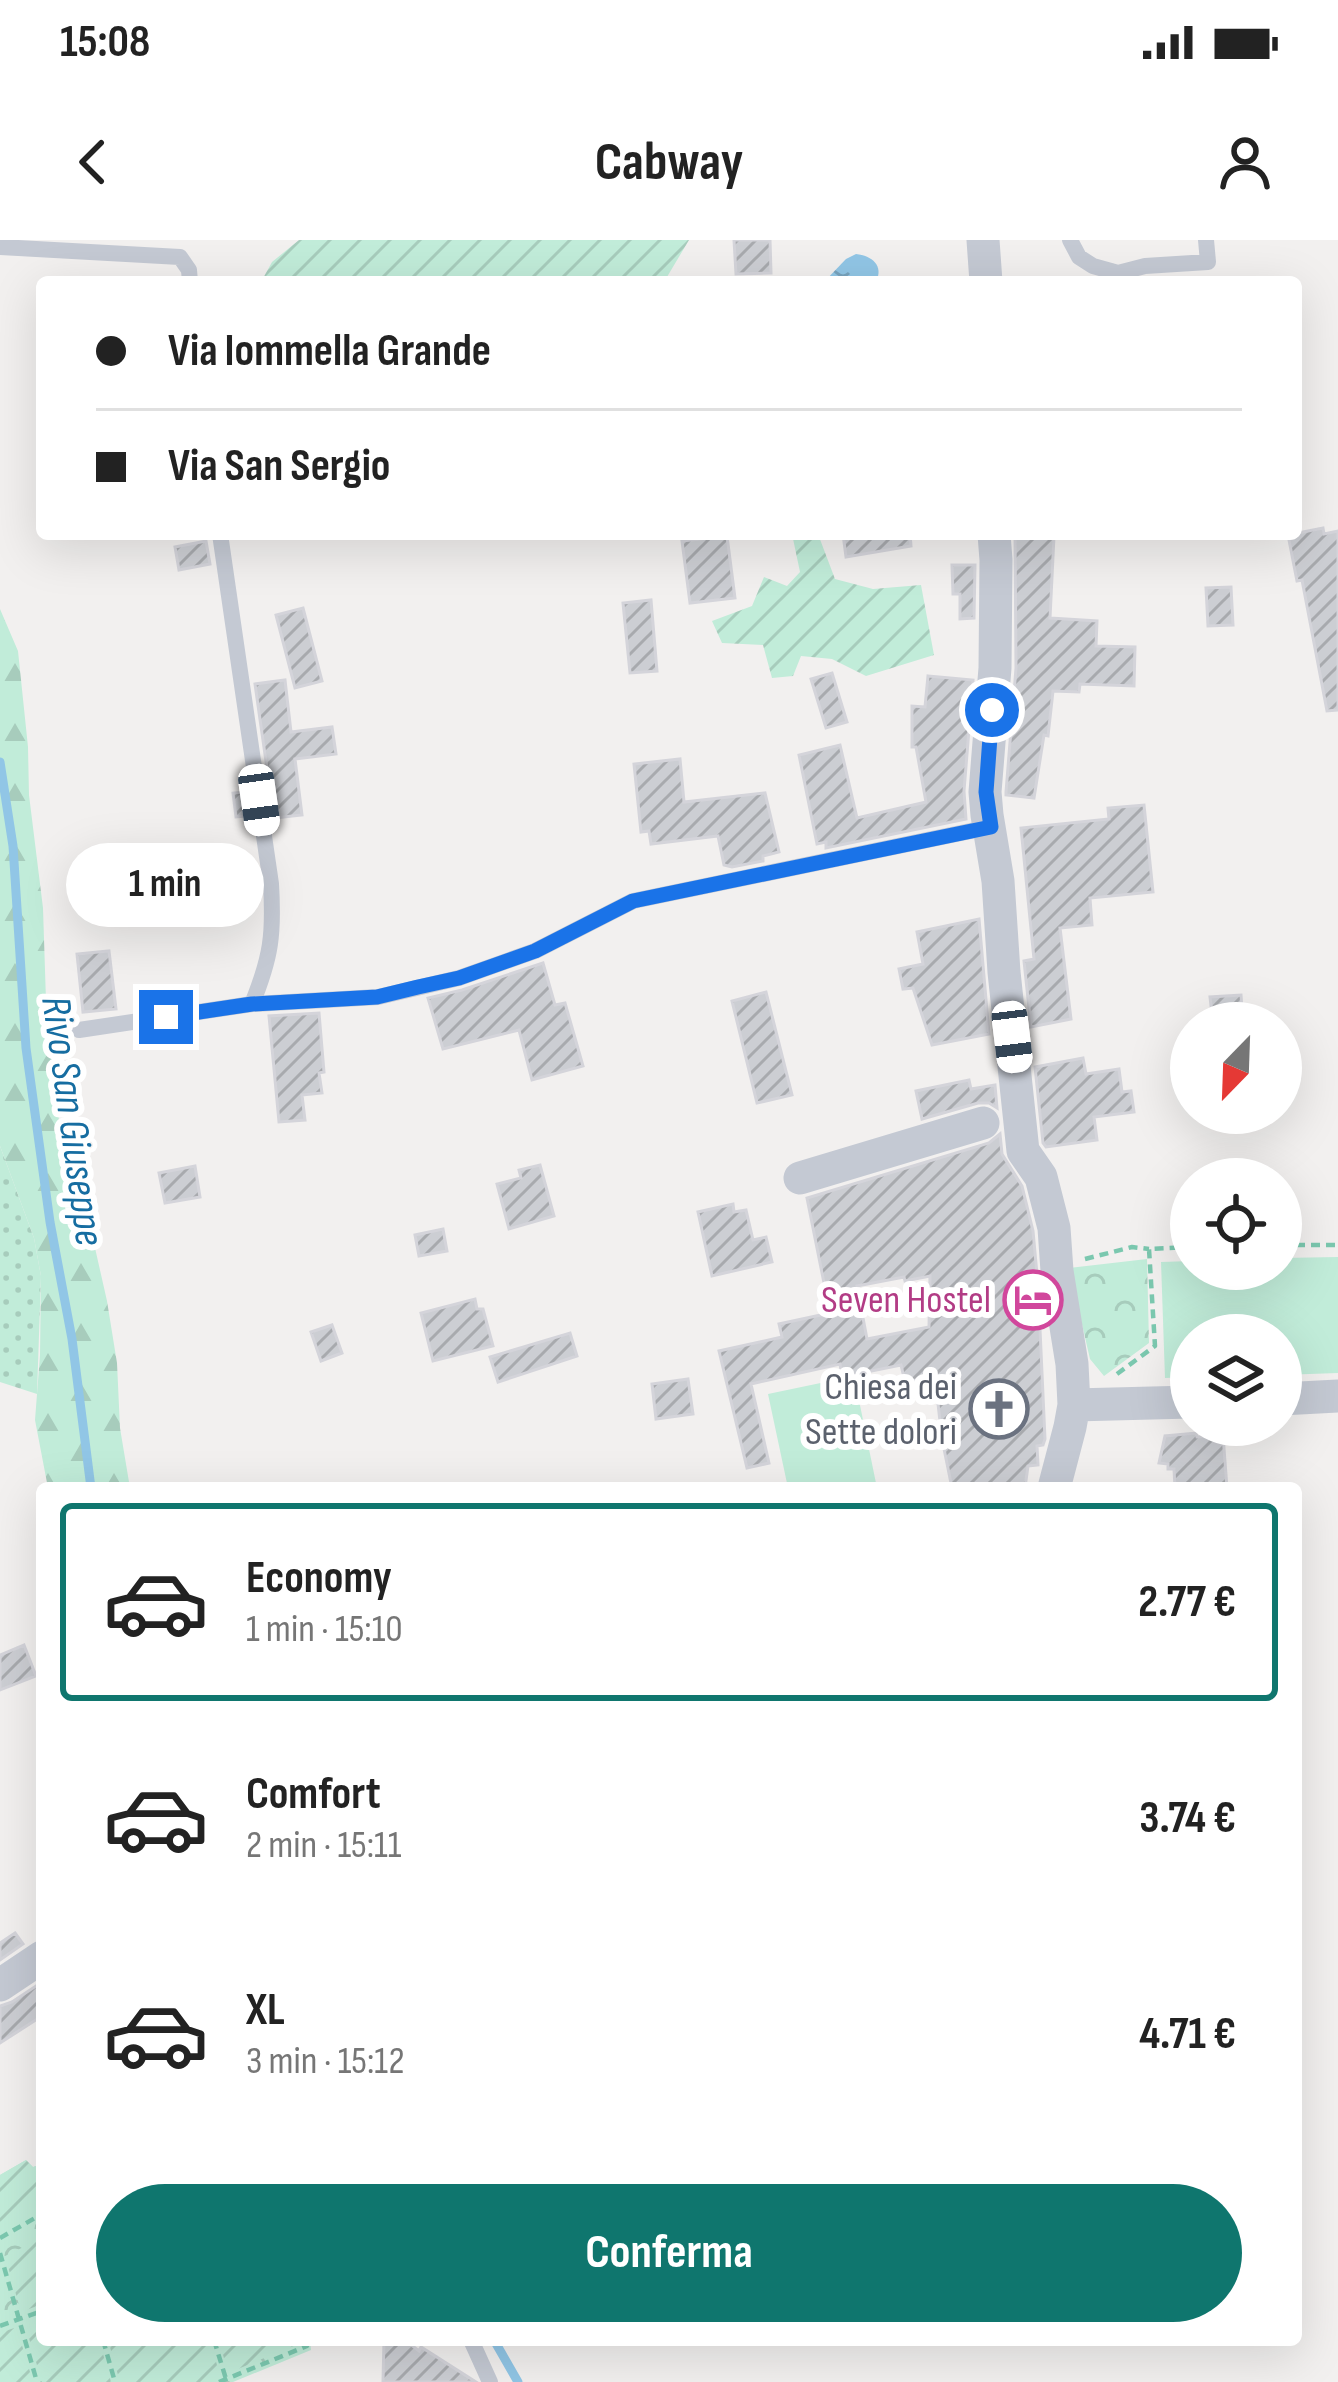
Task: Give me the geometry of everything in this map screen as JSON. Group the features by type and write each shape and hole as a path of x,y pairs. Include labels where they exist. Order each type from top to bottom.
{"street":[{"path":"983,240 986,276"},
{"path":"995,540 995,668 986,792 1003,1119 1041,1178 1054,1228 1074,1405 1055,1482"},
{"path":"800,1178 1003,1119"},
{"path":"1302,1398 1338,1396"},
{"path":"1074,1405 1170,1403"},
{"path":"0,1985 36,1961"}],"lane":[{"path":"1070,240 1079,257 1118,272 1208,262 1206,240"},
{"path":"0,247 180,257 190,276"},
{"path":"221,540 271,884 274,932 268,966 252,1004"},
{"path":"79,1030 252,1004 377,997 459,978 535,951 633,901 991,827"},
{"path":"474,2346 490,2382"}],"path":[{"path":"1302,1245 1338,1245"},
{"path":"1072,1262 1132,1247 1170,1248"},
{"path":"1109,1380 1155,1346 1149,1249"},
{"path":"0,2238 36,2217"},
{"path":"0,2254 37,2382"},
{"path":"0,2326 36,2313"},
{"path":"105,2346 115,2382"},
{"path":"215,2346 222,2380 307,2346"}],"green space":[{"path":"299,240 689,240 668,276 264,276 272,262"},
{"path":"793,540 820,540 835,579 873,589 921,585 934,655 866,676 832,659 801,656 793,676 772,678 763,645 722,643 712,621 752,606 764,577 787,586 800,572"},
{"path":"0,609 18,651 62,1171 93,1239 107,1301 129,1482 47,1482 35,1420 41,1276 34,1238 0,1146"},
{"path":"0,1146 34,1238 41,1276 37,1394 0,1382"},
{"path":"1338,1257 1338,1373 1302,1374 1302,1314 1170,1314 1170,1378 1165,1378 1161,1262 1170,1262 1170,1290 1302,1290 1302,1258"},
{"path":"1147,1259 1149,1343 1104,1376 1090,1359 1069,1268"},
{"path":"854,1376 876,1482 787,1482 768,1394"},
{"path":"26,2160 36,2166 36,2346 311,2346 311,2350 233,2382 0,2382 0,2175"},
{"path":"26,2160 36,2166 36,2201 0,2222 0,2175"},
{"path":"36,2241 36,2306 21,2312 5,2256"},
{"path":"36,2322 36,2346 101,2346 111,2382 42,2382 28,2335"},
{"path":"14,2328 33,2382 0,2382 0,2333"},
{"path":"110,2346 212,2346 220,2376 205,2382 120,2382"},
{"path":"221,2346 293,2346 228,2373"}],"water":[{"path":"856,254 867,257 875,262 878,276 830,276"}],"building":[{"path":"734,240 770,240 771,273 736,274"},
{"path":"1338,531 1338,710 1327,711 1302,580 1297,581 1289,540 1302,540 1302,532"},
{"path":"728,540 735,598 690,603 682,541"},
{"path":"844,540 910,540 911,546 846,557"},
{"path":"1015,540 1054,540 1050,618 1097,621 1096,646 1135,647 1134,686 1080,684 1079,692 1053,691 1034,798 1006,795 1016,668"},
{"path":"206,541 210,564 179,570 175,547"},
{"path":"952,565 975,565 974,618 960,619 960,594 953,594"},
{"path":"1231,587 1233,625 1208,626 1206,588"},
{"path":"651,600 657,671 630,673 623,603"},
{"path":"303,608 322,681 295,688 276,615"},
{"path":"832,673 847,722 826,728 811,679"},
{"path":"928,676 973,680 966,819 826,848 826,842 817,844 799,755 840,745 857,818 926,802 916,747 912,747 912,706 925,707"},
{"path":"285,680 291,732 332,727 336,754 295,759 302,815 274,818 255,684"},
{"path":"680,759 684,802 765,793 779,852 763,856 763,861 732,867 724,865 718,836 651,844 649,831 641,832 634,764"},
{"path":"245,792 248,816 236,817 233,793"},
{"path":"1144,805 1153,892 1090,898 1092,925 1060,928 1071,1019 1031,1027 1024,961 1034,959 1021,828 1109,819 1108,808"},
{"path":"979,919 989,1034 932,1045 913,988 903,989 899,969 923,964 917,932"},
{"path":"109,951 116,1009 83,1012 77,954"},
{"path":"543,963 555,1005 565,1003 583,1066 532,1080 519,1030 443,1049 428,998"},
{"path":"766,992 792,1095 757,1103 732,1001"},
{"path":"1241,995 1242,1002 1211,1002 1210,997"},
{"path":"319,1013 322,1093 302,1095 305,1120 279,1122 269,1016"},
{"path":"1083,1058 1086,1074 1119,1069 1122,1092 1131,1091 1134,1112 1094,1117 1097,1140 1046,1147 1035,1067"},
{"path":"969,1080 971,1089 995,1085 997,1108 978,1103 922,1119 916,1091"},
{"path":"1000,1134 1002,1154 1022,1186 1033,1231 1038,1285 1045,1439 1037,1446 1038,1465 1028,1466 1026,1482 951,1482 935,1377 905,1382 901,1365 842,1377 840,1364 751,1384 769,1463 747,1468 719,1351 782,1337 779,1324 830,1313 807,1198 989,1143","holes":["930,1276 929,1327 867,1339 857,1286"]},
{"path":"540,1165 554,1216 509,1229 497,1184 521,1178 519,1170"},
{"path":"195,1166 200,1197 165,1203 159,1173"},
{"path":"733,1204 734,1212 746,1210 753,1240 766,1237 772,1262 712,1276 698,1212"},
{"path":"443,1229 447,1251 419,1256 415,1235"},
{"path":"475,1299 477,1309 483,1309 493,1346 433,1361 421,1313"},
{"path":"332,1325 342,1353 321,1361 311,1332"},
{"path":"570,1333 577,1356 498,1382 490,1357"},
{"path":"688,1379 693,1414 656,1419 652,1384"},
{"path":"1165,1436 1170,1436 1170,1446 1224,1446 1227,1482 1175,1482 1174,1469 1159,1463"},
{"path":"24,1645 36,1676 0,1690 0,1655"},
{"path":"15,1933 23,1944 0,1960 0,1943"},
{"path":"36,1986 36,2020 0,2043 0,2006"},
{"path":"384,2346 413,2346 476,2382 383,2382"}],"waterway":[{"name":"Rivo San Giuseppe","path":"0,762 13,846 26,1048 90,1482"},
{"name":"Rivo San Giuseppe","path":"497,2346 518,2382"}],"place":[{"name":"Seven Hostel","path":"1033,1300"},
{"name":"Chiesa dei Sette dolori","path":"999,1409"}],"route":[{"path":"166,1017 252,1004 377,997 459,978 535,951 633,901 661,893 991,827 986,792 992,710"}]}
